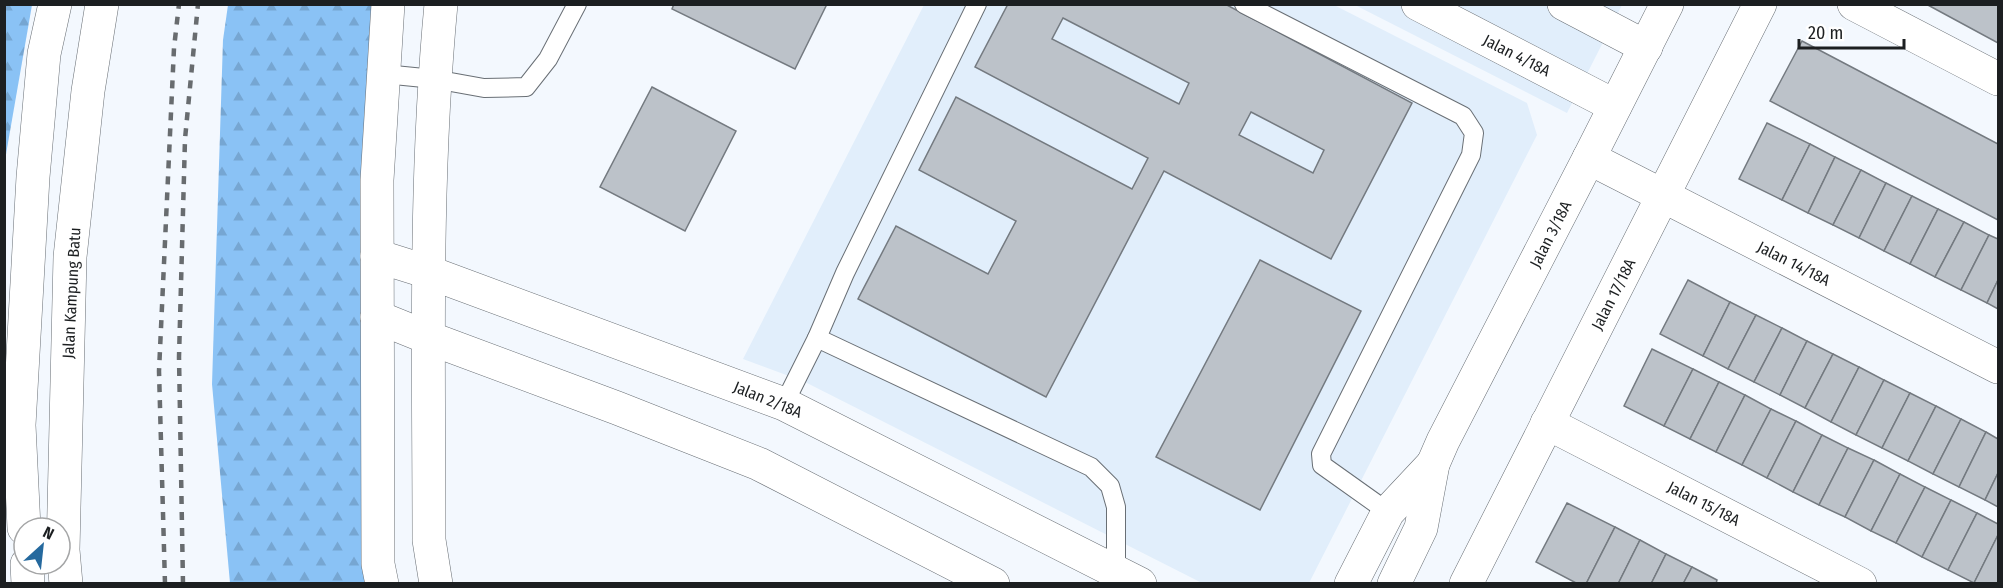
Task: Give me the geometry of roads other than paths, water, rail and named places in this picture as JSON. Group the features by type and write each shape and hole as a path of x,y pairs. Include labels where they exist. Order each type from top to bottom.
{"street":[{"path":"23,516 19,425 33,177 44,54 55,4"},
{"name":"Jalan Kampung Batu","path":"66,584 63,550 70,257 88,91 102,4"},
{"path":"382,584 378,564 377,180 388,4"},
{"path":"436,584 429,540 428,272 434,79 441,4"},
{"name":"Jalan 4/18A","path":"1418,4 1615,106"},
{"path":"1564,4 1646,46"},
{"name":"Jalan 3/18A","path":"1394,584 1420,528 1433,465 1443,441 1667,4"},
{"name":"Jalan 17/18A","path":"1466,584 1760,4"},
{"path":"1854,4 1998,79"},
{"name":"Jalan 14/18A","path":"1589,158 1998,367"},
{"name":"Jalan 2/18A","path":"377,256 428,272 784,404 1128,577"},
{"path":"377,317 759,464 993,584"},
{"name":"Jalan 15/18A","path":"1548,423 1860,584"},
{"name":"Jalan 3/18A","path":"1351,584 1388,512 1433,465"}],"lane":[{"path":"384,74 434,79 484,88 526,87 548,59 577,4"},
{"path":"784,404 817,338 845,273 977,4"},
{"path":"1244,4 1464,116 1474,133 1471,155 1321,454 1322,465 1388,512"},
{"path":"817,338 1090,467 1110,486 1116,507 1128,577"}],"railway":[{"path":"165,584 159,371 174,48 179,4"},
{"path":"183,584 179,357 185,139 198,4"}]}
